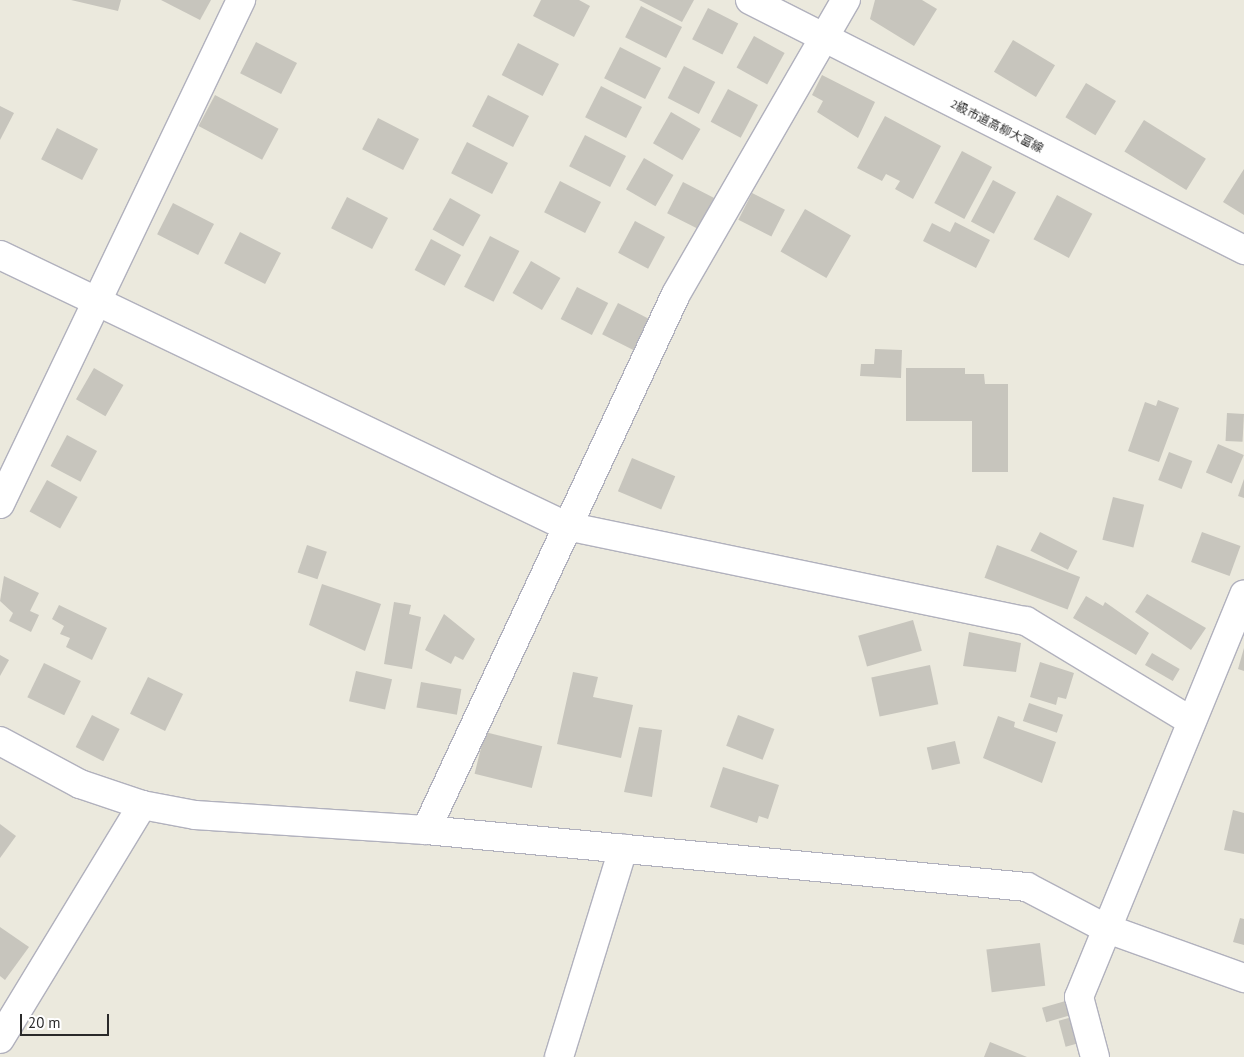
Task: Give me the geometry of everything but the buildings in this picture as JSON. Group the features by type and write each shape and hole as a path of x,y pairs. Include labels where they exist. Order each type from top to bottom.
{"street":[{"path":"0,504 241,0"},
{"name":"2級市道高柳大富線","path":"750,0 1244,250"},
{"path":"426,830 566,526 676,294 846,0"},
{"path":"0,255 566,526 1026,621 1191,721"},
{"path":"1094,1057 1078,997 1244,594"},
{"path":"0,741 80,784 142,804 195,815 426,830 1026,887 1105,928 1244,978"},
{"path":"0,1039 142,804"},
{"path":"559,1057 623,849"}]}
